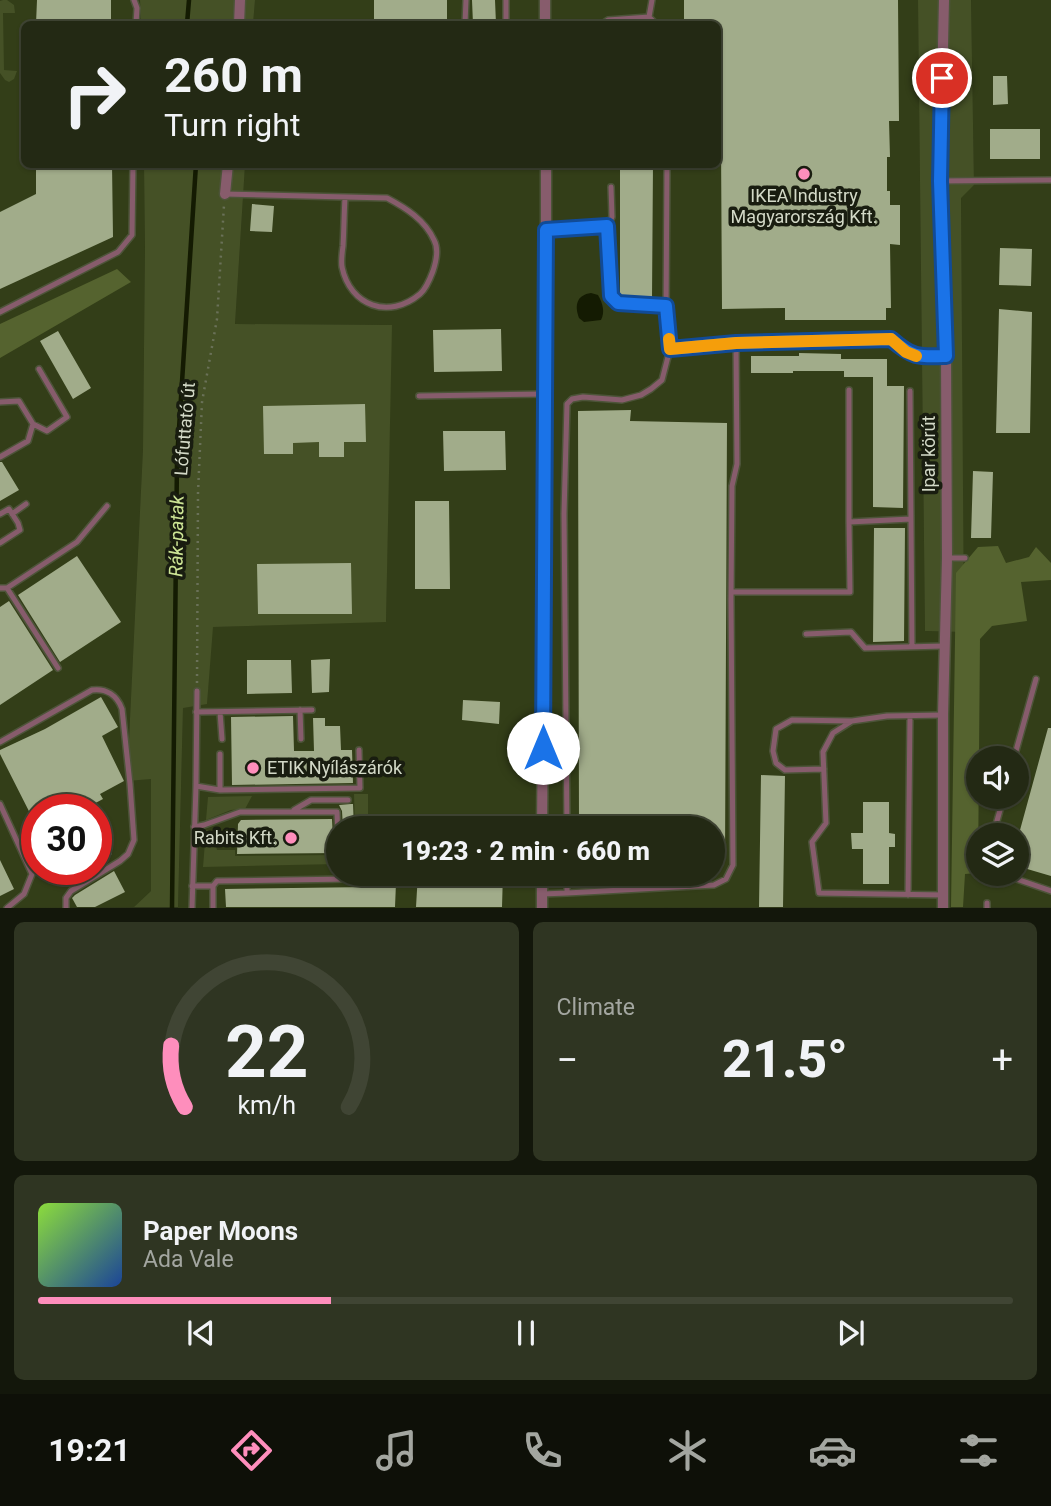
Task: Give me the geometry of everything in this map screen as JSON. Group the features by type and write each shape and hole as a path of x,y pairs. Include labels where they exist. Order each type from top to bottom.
{"street":[{"path":"239,21 240,0"},
{"path":"545,0 545,21"},
{"name":"Ipar körút","path":"943,908 943,715 947,558 946,356 940,181 944,0"},
{"path":"225,194 228,168"},
{"path":"542,816 546,168"},
{"path":"542,886 542,908"}],"lane":[{"path":"134,0 136,21"},
{"path":"465,21 466,0"},
{"path":"506,0 506,21"},
{"path":"649,17 652,0"},
{"path":"606,21 649,17 653,21"},
{"path":"0,312 118,252 132,234 133,168"},
{"path":"567,816 564,514 567,404 572,399 583,397 622,400 651,389 662,380 670,349 666,306 667,168"},
{"path":"940,181 1051,180"},
{"path":"611,187 612,217 607,226 611,296 618,303 666,306"},
{"path":"225,194 387,198 406,208 425,225 436,243 436,261 422,293 405,303 387,308 371,306 354,293 342,263 345,198"},
{"path":"546,230 607,226"},
{"path":"670,349 736,343 891,339 906,352 920,357 946,356"},
{"path":"542,894 713,885 726,879 733,865 731,592 732,486 737,464 736,343"},
{"path":"0,402 19,401 33,424 47,430 67,417 39,369"},
{"path":"731,592 850,592 849,390"},
{"path":"910,391 912,647"},
{"path":"419,396 546,394"},
{"path":"0,457 28,441 33,424"},
{"path":"12,514 26,504"},
{"path":"58,668 3,588 78,542 107,506"},
{"path":"0,514 9,509 20,530 0,543"},
{"path":"849,522 911,519"},
{"path":"947,558 965,558"},
{"path":"806,634 851,632 865,648 944,646"},
{"path":"1017,746 1036,679"},
{"path":"0,742 92,690 103,690 112,694 121,709 131,795 134,840 132,848 120,861 71,891 66,898 66,908"},
{"path":"191,908 197,691"},
{"path":"300,710 301,739"},
{"path":"196,712 312,710"},
{"path":"220,712 222,739"},
{"path":"824,769 785,770 776,763 773,751 776,729 792,720 852,721 887,716 943,715"},
{"path":"908,895 910,716"},
{"path":"852,721 833,733 823,752 826,823 812,842 819,893 944,895"},
{"path":"196,786 220,790 360,788 359,750"},
{"path":"220,754 220,790"},
{"path":"291,812 311,800 348,800"},
{"path":"0,804 32,874 24,894 7,908"},
{"path":"194,827 240,812 337,812 337,816"},
{"path":"213,908 213,886 217,881 326,880"},
{"path":"1029,883 1051,891"},
{"path":"192,886 213,886"},
{"path":"567,886 567,893"}],"path":[{"name":"Lófuttató út","path":"197,691 198,493 202,402 217,319 225,194"}],"shaded area":[{"path":"0,0 140,0 141,21 21,21 21,168 144,168 143,449 127,781 151,778 151,891 134,907 0,908"},
{"path":"140,0 255,0 253,21 141,21"},
{"path":"255,0 918,0 925,631 963,632 961,197 974,185 971,0 1051,0 1051,907 178,908 183,707 207,703 212,627 386,621 391,325 235,324 245,168 721,168 721,21 253,21"},
{"path":"918,0 971,0 974,185 961,198 964,632 925,631"},
{"path":"0,1 14,5 15,13 3,13 4,70 17,71 14,79 9,82 0,73"},
{"path":"144,168 245,168 235,324 392,325 386,622 213,627 207,704 183,708 178,907 134,907 151,891 151,779 127,781 143,449"},
{"path":"117,269 131,282 0,358 0,324"},
{"path":"591,293 600,298 602,317 601,320 584,322 579,318 577,305 580,298"},
{"path":"998,546 1006,563 1029,557 1036,547 1051,563 1051,580 1021,582 1027,621 992,626 980,639 979,746 966,746 966,809 979,809 978,823 966,823 963,907 951,907 956,573 978,547"},
{"path":"354,794 368,794 368,816 355,816"},
{"path":"252,796 245,809 231,810 206,820 208,797"},
{"path":"206,830 213,835 217,850 235,850 235,856 326,855 326,864 203,867"}],"building":[{"path":"37,0 111,0 111,21 36,21"},
{"path":"374,0 447,0 447,21 374,21"},
{"path":"472,0 495,0 496,21 473,21"},
{"name":"IKEA Industry Magyarország Kft.","path":"684,0 898,0 899,121 889,121 887,191 890,191 890,205 900,205 900,245 890,244 891,308 886,308 886,320 785,320 785,308 722,309 721,21 684,21"},
{"path":"993,76 1007,76 1008,104 993,105"},
{"path":"990,129 1040,129 1040,159 990,159"},
{"path":"36,168 112,168 113,237 0,289 0,212 36,194"},
{"path":"620,168 653,168 652,298 620,298"},
{"path":"252,204 274,206 272,232 250,231"},
{"path":"1000,248 1032,249 1031,286 999,285"},
{"path":"999,309 1032,312 1030,433 996,433"},
{"path":"501,329 502,371 434,372 433,330"},
{"path":"58,331 91,388 73,399 40,341"},
{"path":"799,353 841,354 841,359 887,359 887,386 904,386 903,508 873,507 873,377 844,377 844,371 751,373 751,356 799,356"},
{"path":"365,404 366,442 344,442 344,457 319,457 319,442 293,443 293,454 264,454 263,406"},
{"path":"631,410 630,421 727,423 725,860 725,816 579,816 578,411"},
{"path":"443,431 505,431 506,470 444,471"},
{"path":"0,462 19,490 0,501"},
{"path":"973,471 993,472 991,538 971,538"},
{"path":"415,501 449,501 450,589 415,589"},
{"path":"874,528 905,528 904,641 873,642"},
{"path":"77,556 121,622 60,662 18,595"},
{"path":"351,563 352,614 258,614 257,564"},
{"path":"9,601 53,670 0,705 0,607"},
{"path":"330,659 329,692 312,693 311,660"},
{"path":"247,660 291,660 292,693 247,694"},
{"path":"101,697 118,727 102,736 124,781 100,794 21,795 0,750 45,729"},
{"path":"463,700 500,702 499,724 462,720"},
{"path":"293,716 294,751 314,751 313,718 325,718 325,726 340,726 341,750 352,750 353,783 232,785 231,717"},
{"path":"1048,728 1051,728 1051,876 1029,870 1029,823 1022,823 1026,809 1029,809 1029,797"},
{"path":"761,775 785,776 783,907 759,907"},
{"path":"863,802 889,802 889,833 895,834 895,847 889,847 889,884 863,884 863,849 852,849 851,833 863,833"},
{"path":"353,804 354,816 342,816 339,805"},
{"name":"Rabits Kft.","path":"326,819 326,853 237,854 238,824 241,820"},
{"path":"0,860 14,889 0,896"},
{"path":"114,871 125,892 95,907 77,907 72,898 75,895 91,885 112,885"},
{"path":"396,886 395,907 226,907 225,889"},
{"path":"417,886 503,886 502,907 416,907"}],"waterway":[{"name":"Rák-patak","path":"187,21 189,0"},
{"name":"Rák-patak","path":"172,908 177,460 196,168"}],"slow traffic":[{"path":"669,339 670,349 736,343 891,339 906,352 916,356"}],"place":[{"name":"IKEA Industry Magyarország Kft.","path":"804,174"},
{"name":"ETIK Nyílászárók","path":"253,768"},
{"name":"Rabits Kft.","path":"291,838"}],"route":[{"path":"543,748 546,230 607,226 611,296 618,303 666,306 670,349 736,343 891,339 906,352 920,357 946,356 940,181 942,78"}]}
